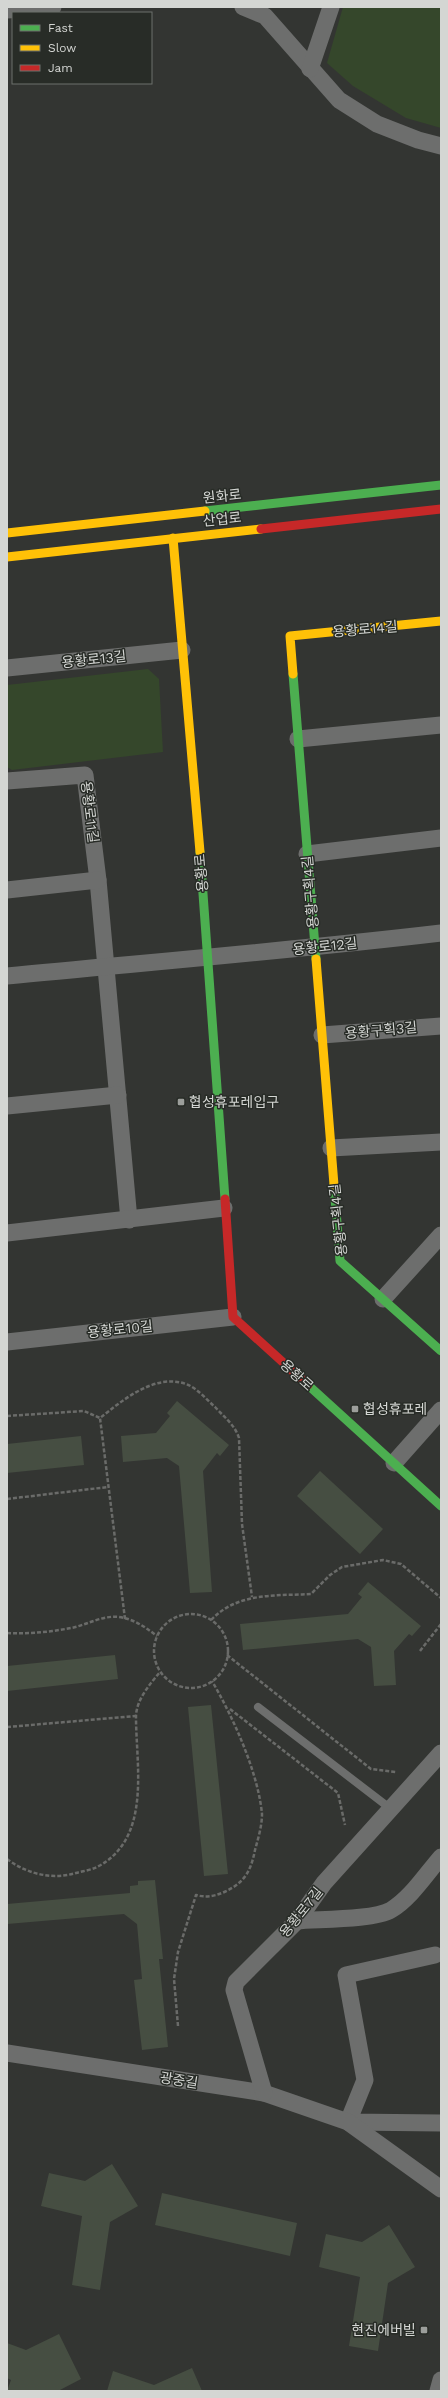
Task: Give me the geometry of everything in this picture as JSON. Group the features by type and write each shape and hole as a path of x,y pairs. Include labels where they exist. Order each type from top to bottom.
{"street":[{"path":"7,10 53,7"},
{"path":"243,7 265,16 310,69 339,100 378,124 418,140 441,146"},
{"path":"310,69 331,7"},
{"name":"원화로","path":"7,534 441,485"},
{"name":"산업로","path":"7,557 441,509"},
{"name":"용황로","path":"173,538 209,956 224,1208 234,1317 441,1506"},
{"name":"용황로14길","path":"290,636 441,622"},
{"name":"용황구획4길","path":"290,636 340,1260 441,1350"},
{"name":"용황로13길","path":"7,668 182,650"},
{"path":"298,739 441,725"},
{"name":"용황로11길","path":"7,781 85,775 98,880 106,966"},
{"path":"307,854 441,838"},
{"path":"7,890 98,880"},
{"name":"용황로12길","path":"209,956 315,948 441,933"},
{"path":"7,976 209,956"},
{"path":"106,966 130,1220"},
{"name":"용황구획3길","path":"322,1035 441,1026"},
{"path":"7,1106 118,1095"},
{"path":"331,1148 441,1142"},
{"path":"7,1233 224,1208"},
{"path":"383,1299 441,1234"},
{"name":"용황로10길","path":"7,1342 234,1317"},
{"path":"394,1463 441,1410"},
{"name":"용황로7길","path":"264,2094 234,1990 236,1982 297,1921 324,1884 441,1753"},
{"path":"297,1921 374,1915 390,1911 403,1901 441,1857"},
{"path":"348,2122 365,2080 346,1975 435,1955"},
{"name":"광중길","path":"8,2057 264,2094 348,2122 441,2189"},
{"name":"광중길","path":"348,2122 441,2123"},
{"path":"438,2391 441,2380"}],"lane":[{"path":"258,1707 391,1809"}],"path":[{"path":"100,1418 139,1391 154,1384 169,1382 186,1384 202,1395 236,1429 239,1438 242,1524 252,1597"},
{"path":"7,1416 84,1411 100,1418"},
{"path":"100,1418 125,1619"},
{"path":"7,1499 108,1487"},
{"path":"211,1620 226,1607 238,1601 252,1597 311,1594 330,1575 342,1567 383,1560 401,1564 441,1598"},
{"path":"186,1614 199,1615 211,1620 220,1629 226,1640 227,1655 220,1673 212,1681 197,1687 180,1686 170,1681 160,1672 155,1661 154,1648 157,1636 164,1625 174,1618 186,1614"},
{"path":"7,1633 29,1634 72,1628 101,1619 118,1617 136,1622 157,1636"},
{"path":"420,1651 441,1624"},
{"path":"227,1655 371,1769 396,1772"},
{"path":"7,1859 18,1867 45,1876 68,1875 97,1867 115,1853 126,1838 136,1815 139,1770 136,1716 146,1689 160,1672"},
{"path":"178,2026 174,1979 178,1952 196,1895 206,1898 224,1892 242,1881 252,1863 262,1816 257,1787 228,1709 212,1681"},
{"path":"228,1709 338,1794 345,1825"},
{"path":"7,1727 136,1716"}],"green space":[{"path":"343,7 441,7 441,128 406,118 353,86 327,63"},
{"path":"148,669 159,679 163,752 12,770 7,767 7,685"}],"building":[{"path":"177,1401 229,1445 220,1456 217,1453 203,1471 212,1592 190,1593 179,1466 167,1458 123,1462 121,1436 156,1433 170,1416 167,1413"},
{"path":"81,1436 84,1465 7,1473 7,1444"},
{"path":"320,1471 383,1529 360,1554 297,1496"},
{"path":"368,1582 421,1626 412,1636 409,1634 394,1651 396,1685 374,1686 371,1647 358,1639 243,1650 240,1624 348,1614 362,1597 358,1594"},
{"path":"115,1655 118,1679 7,1691 7,1666"},
{"path":"211,1705 228,1874 204,1876 188,1707"},
{"path":"155,1880 163,1959 159,1959 168,2047 142,2050 134,1980 142,1979 137,1924 124,1914 7,1924 7,1904 130,1893 130,1886 138,1885 138,1881"},
{"path":"112,2164 138,2206 110,2222 100,2290 72,2285 82,2216 41,2206 49,2173 85,2181"},
{"path":"162,2193 297,2223 290,2256 155,2225"},
{"path":"389,2225 415,2267 388,2283 378,2351 349,2346 360,2277 319,2267 326,2234 362,2242"},
{"path":"59,2334 81,2379 58,2391 7,2391 11,2380 7,2378 7,2343 26,2350"},
{"path":"192,2368 202,2391 107,2391 113,2371 154,2385"}],"traffic: fast":[{"path":"205,511 441,485"},
{"path":"293,674 316,959"},
{"path":"200,852 225,1199"},
{"path":"334,1185 340,1261 441,1351"},
{"path":"308,1385 441,1506"}],"traffic: slow":[{"path":"7,533 205,511"},
{"path":"7,557 261,529"},
{"path":"173,538 200,852"},
{"path":"293,674 290,636 441,621"},
{"path":"316,959 334,1185"}],"traffic: jam":[{"path":"261,529 441,509"},
{"path":"225,1199 233,1317 308,1385"}],"place":[{"name":"협성휴포레입구","path":"181,1102"},
{"name":"협성휴포레","path":"355,1409"},
{"name":"현진에버빌","path":"424,2330"}]}
